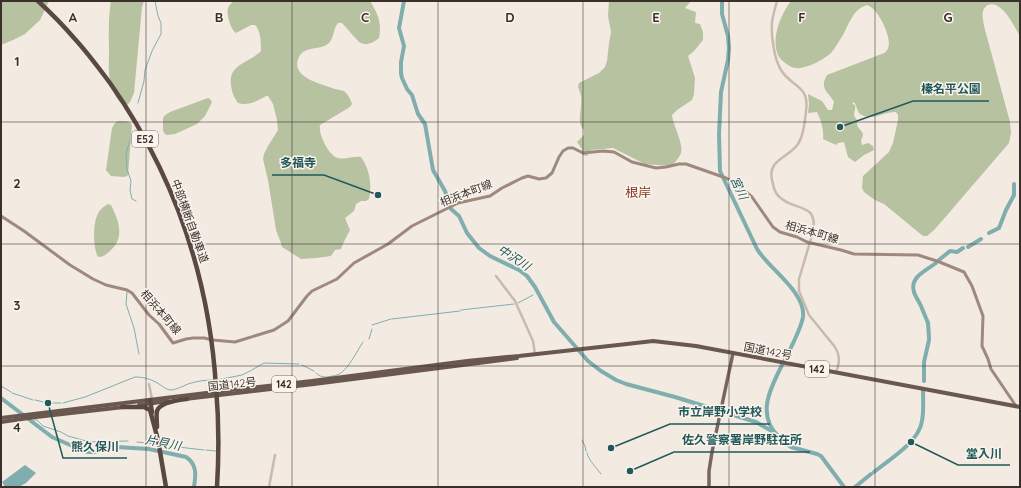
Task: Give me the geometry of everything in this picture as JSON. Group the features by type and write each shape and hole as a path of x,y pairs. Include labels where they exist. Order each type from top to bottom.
{"highway":[{"name":"中部横断自動車道","path":"38,1 75,38 128,109 165,178 180,214 196,261 205,302 214,357 219,439 217,487"},
{"name":"国道142号","path":"34,416 467,361 653,342 696,346 1018,407"},
{"name":"国道142号","path":"1,418 122,407 152,401 187,399 314,384 508,360 530,357 535,354"},
{"path":"156,423 157,411 159,407 164,404 187,399"},
{"path":"152,401 166,487"},
{"path":"122,407 142,406 147,408 151,412 156,423"},
{"name":"国道142号","path":"1,422 23,417"}],"main road":[{"name":"相浜本町線","path":"1,216 20,228 70,265 93,279 106,286 127,290 132,293 149,315 159,324 173,343 193,338 235,342 274,330 285,324 312,291 337,279 354,263 388,244 412,226 462,202 490,196 522,178 528,176 540,179 546,178 552,174 563,151 570,148 584,152 614,152 632,162 656,168 681,163 722,176 732,181 750,196 780,232 854,254 918,255 964,272 972,286 983,316 982,346 991,369 1018,407"},
{"path":"709,487 709,471 733,353"}],"street":[{"path":"777,1 772,26 777,62 784,75 803,91 807,104 803,131 799,142 794,148 775,163 772,170 772,179 775,191 781,199 804,208 810,212 812,216 814,226 813,232 799,279 799,291 809,315 835,347 839,361 835,372"},
{"path":"496,276 515,301 533,341 535,354"},
{"path":"149,384 152,401"},
{"path":"269,487 275,455"}],"green space":[{"path":"4,1 49,1 40,20 25,34 1,45 1,3"},
{"path":"111,1 144,1 142,7 134,93 130,102 126,106 120,102 115,95 109,77 109,14"},
{"path":"234,1 370,1 377,14 380,23 380,33 379,38 375,41 368,44 363,44 354,37 342,23 338,23 329,43 321,47 305,51 299,57 297,64 298,70 308,79 322,85 344,91 348,95 352,104 350,107 320,125 322,139 331,153 338,158 361,157 370,177 369,199 356,204 354,211 345,218 350,230 341,249 335,250 331,256 301,259 282,247 276,230 263,159 268,146 278,130 277,120 273,104 268,96 245,104 238,103 234,97 231,85 233,73 236,68 261,51 261,41 260,34 255,25 251,25 236,33 234,31 229,20 228,8"},
{"path":"609,1 691,1 685,8 696,12 695,23 700,24 703,32 703,40 688,56 695,78 692,100 672,115 682,149 678,159 671,166 645,164 613,148 591,150 587,156 582,155 582,149 577,142 584,135 584,130 580,123 581,98 578,87 579,83 599,73 605,67 607,61 611,32 608,16"},
{"path":"791,1 1020,1 1020,36 1011,20 998,6 993,4 988,5 985,7 983,12 984,26 1010,122 1011,133 1009,143 942,221 927,236 923,236 884,204 875,200 864,192 862,188 863,176 889,152 893,143 898,120 898,115 896,112 869,117 860,114 854,102 852,104 855,105 854,116 857,120 857,125 863,134 861,141 862,145 868,143 873,146 874,150 855,162 848,157 844,142 836,145 823,139 822,125 817,112 808,113 808,94 822,101 828,110 832,110 834,102 824,87 827,75 885,53 889,46 889,40 879,16 871,7 867,5 862,7 852,17 843,35 831,53 809,66 794,68 780,58 776,46 780,19"},
{"path":"208,98 212,102 205,116 197,124 175,134 165,134 163,131 164,116 170,112"},
{"path":"118,121 128,122 132,125 128,175 124,177 111,176 106,170 112,128"},
{"path":"108,204 111,205 118,222 118,239 116,244 109,252 104,256 98,257 94,243 94,230 100,210"}],"water":[{"path":"25,465 36,473 26,483 19,487 5,487 2,482"}],"waterway":[{"path":"138,103 144,81 145,70 152,51 161,34 161,23 155,1"},
{"name":"中沢川","path":"404,1 399,28 404,46 401,62 402,78 407,89 412,95 418,114 425,124 433,170 445,191 451,209 459,216 467,233 479,248 490,256 519,270 527,276 535,287 554,322 588,361 601,371 626,384 675,397 756,422 775,433"},
{"name":"宮川","path":"722,1 722,14 728,36 729,48 721,92 719,134 720,171 757,249 786,281 799,299 802,308 802,322 785,360"},
{"path":"130,140 126,154 127,169 131,181 130,190 132,199 136,201"},
{"path":"989,233 999,228 1014,195 1014,184"},
{"path":"968,247 981,239"},
{"path":"939,260 950,251 957,252 963,248"},
{"path":"920,304 914,292 914,282 920,274 936,263"},
{"path":"127,292 126,304 134,328 139,354"},
{"path":"518,303 533,295"},
{"path":"461,310 514,304"},
{"path":"921,306 928,323 929,338"},
{"path":"392,319 460,311"},
{"path":"372,325 391,319"},
{"path":"369,339 372,329"},
{"path":"924,381 924,362 929,340"},
{"path":"316,373 328,377 341,373 348,366 363,342"},
{"path":"217,380 242,375 264,363 299,364"},
{"path":"302,365 314,371"},
{"name":"宮川","path":"782,365 773,383 767,402 768,420 772,429 791,447 821,456 844,487"},
{"path":"63,403 85,397 135,377 156,382 170,390 195,382 214,380"},
{"path":"1,386 11,392"},
{"path":"874,472 903,450 920,429 923,417 923,389"},
{"path":"12,393 33,400"},
{"name":"片貝川","path":"1,398 52,437 87,452 117,447 149,449 186,457 194,466 194,487"},
{"path":"35,400 48,403 61,403"},
{"path":"34,420 37,420 43,426 68,436 86,441"},
{"path":"582,440 586,451"},
{"path":"90,442 128,441"},
{"path":"137,442 156,444"},
{"path":"161,445 204,450"},
{"path":"206,450 216,451"},
{"path":"587,453 601,474"},
{"path":"855,487 871,474"}],"place":[{"name":"榛名平公園","path":"840,127"},
{"name":"多福寺","path":"378,195"},
{"name":"熊久保川","path":"48,403"},
{"name":"堂入川","path":"911,442"},
{"name":"市立岸野小学校","path":"611,448"},
{"name":"佐久警察署岸野駐在所","path":"630,471"}],"district":[{"name":"根岸","path":"638,192"}]}
